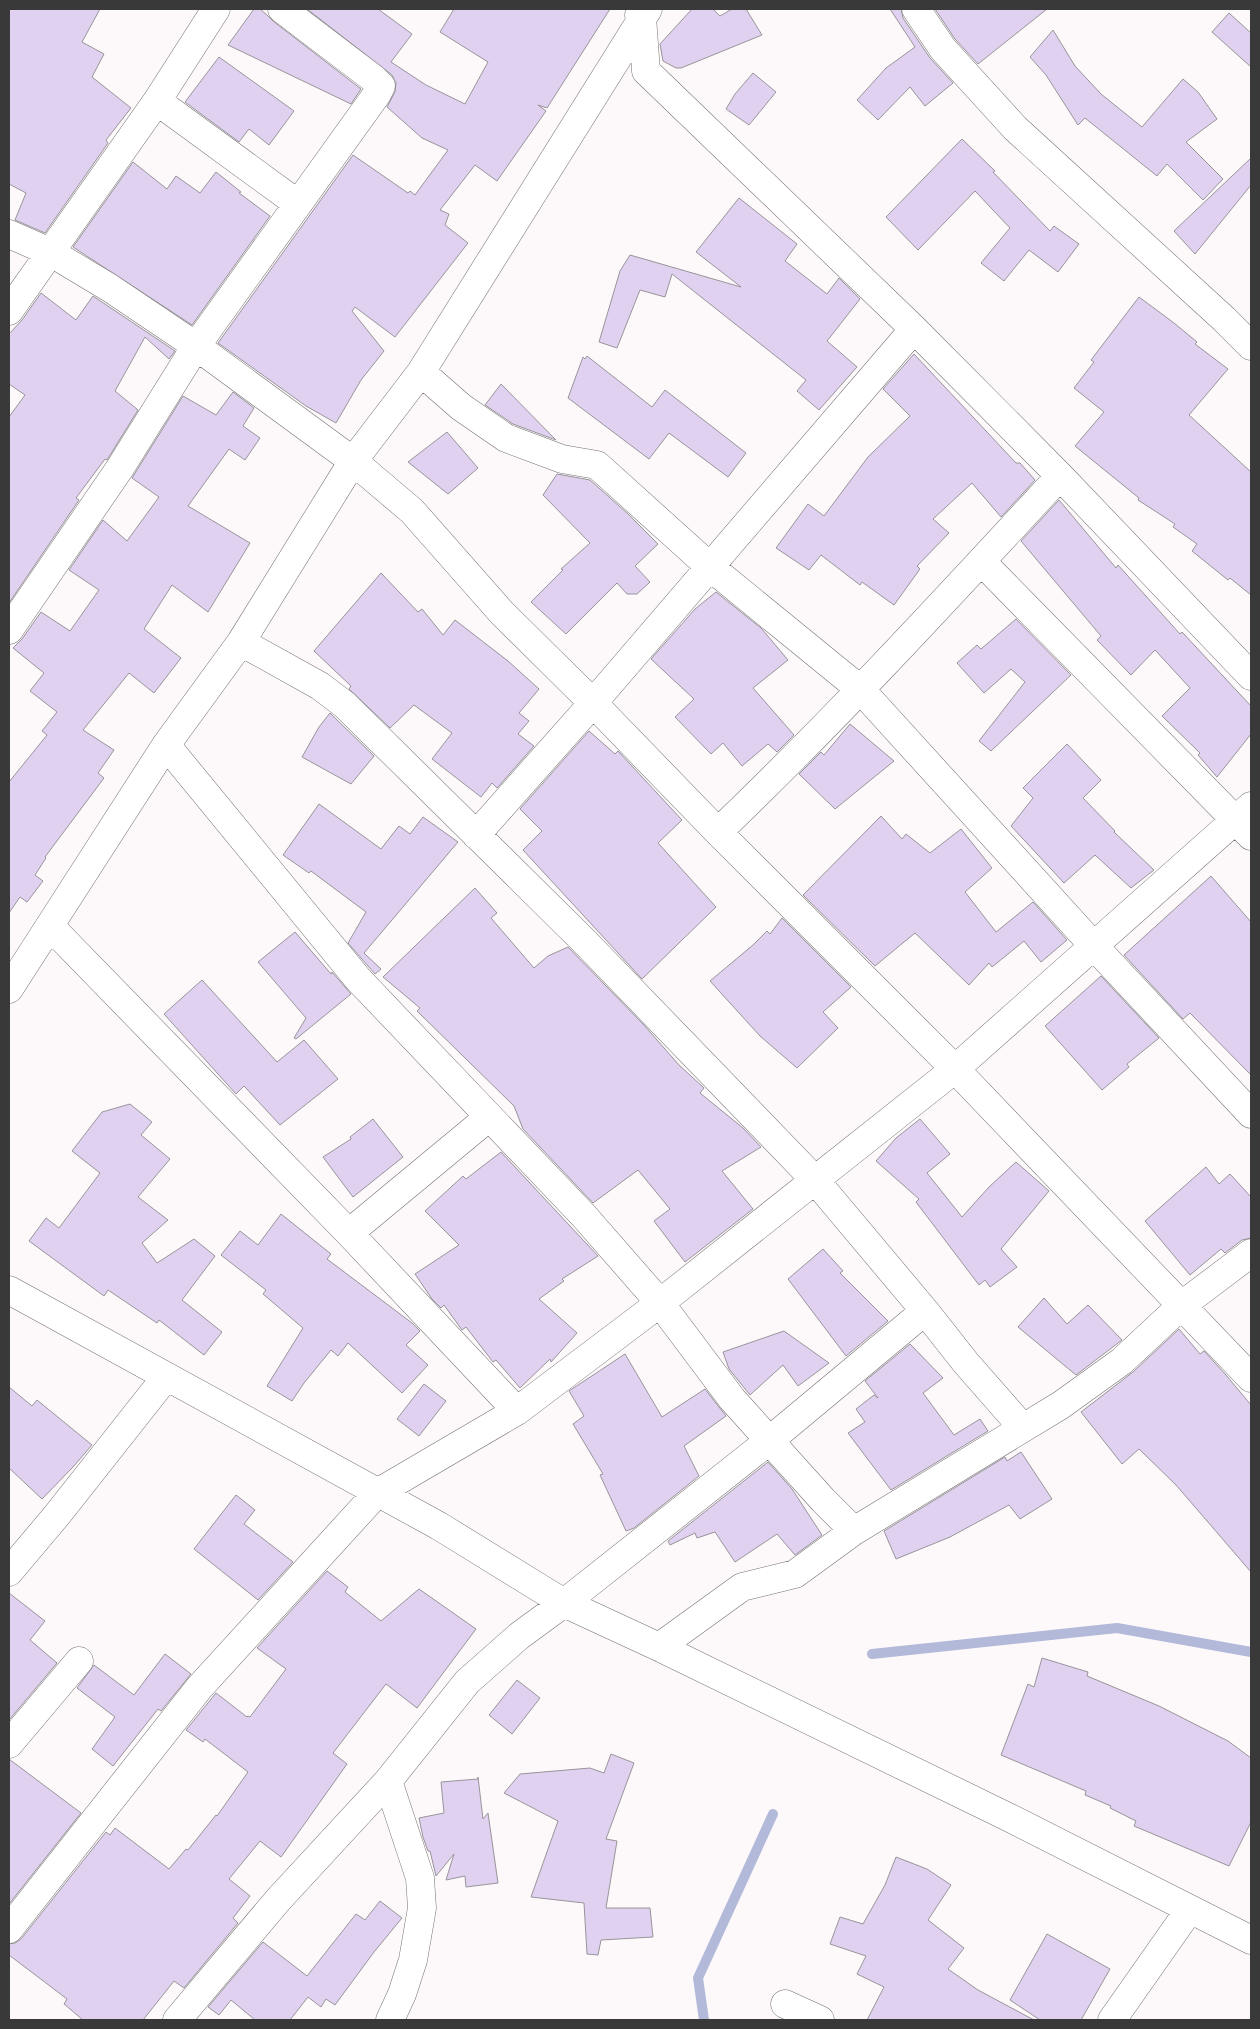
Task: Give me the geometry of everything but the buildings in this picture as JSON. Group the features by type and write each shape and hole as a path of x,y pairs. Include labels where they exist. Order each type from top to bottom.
{"street":[{"path":"9,311 157,101 216,9"},
{"path":"9,630 120,468 196,346 377,94 380,86 374,79 282,9"},
{"path":"916,9 943,49 1015,128 1224,319 1251,346"},
{"path":"640,12 646,71 914,329 1060,476 1251,676"},
{"path":"9,989 166,744 241,642 353,461 421,372 640,12"},
{"path":"157,101 298,204"},
{"path":"9,234 50,252 110,288 196,346 353,461 412,511 502,613 955,1069 1251,1378"},
{"path":"476,835 593,703 914,329"},
{"path":"421,372 461,407 506,438 562,459 597,465 709,566 861,690 1093,946 1251,1114"},
{"path":"718,832 792,762 1060,476"},
{"path":"9,1929 200,1688 377,1493 517,1411 660,1303 955,1069 1093,946 1247,821 982,561"},
{"path":"241,642 320,686 345,705 585,942 815,1180 1023,1428"},
{"path":"166,744 358,979 584,1216 660,1303 732,1399 823,1500 854,1531"},
{"path":"50,926 349,1234 517,1411"},
{"path":"349,1234 490,1117"},
{"path":"659,1647 742,1587 795,1574 854,1531 1061,1405 1122,1361 1182,1305 1251,1253"},
{"path":"9,1290 439,1526 564,1603 659,1647 1008,1817 1251,1940"},
{"path":"177,2020 278,1900 388,1781 467,1682 519,1636 564,1603 770,1440 925,1311"},
{"path":"9,1572 57,1515 166,1377"},
{"path":"9,1744 79,1661"},
{"path":"388,1781 420,1878 422,1908 413,1960 390,2020"},
{"path":"1112,2020 1190,1909"},
{"path":"785,2004 820,2020"}],"waterway":[{"path":"872,1654 1117,1628 1251,1652"},
{"path":"704,2020 698,1978 773,1814"}]}
